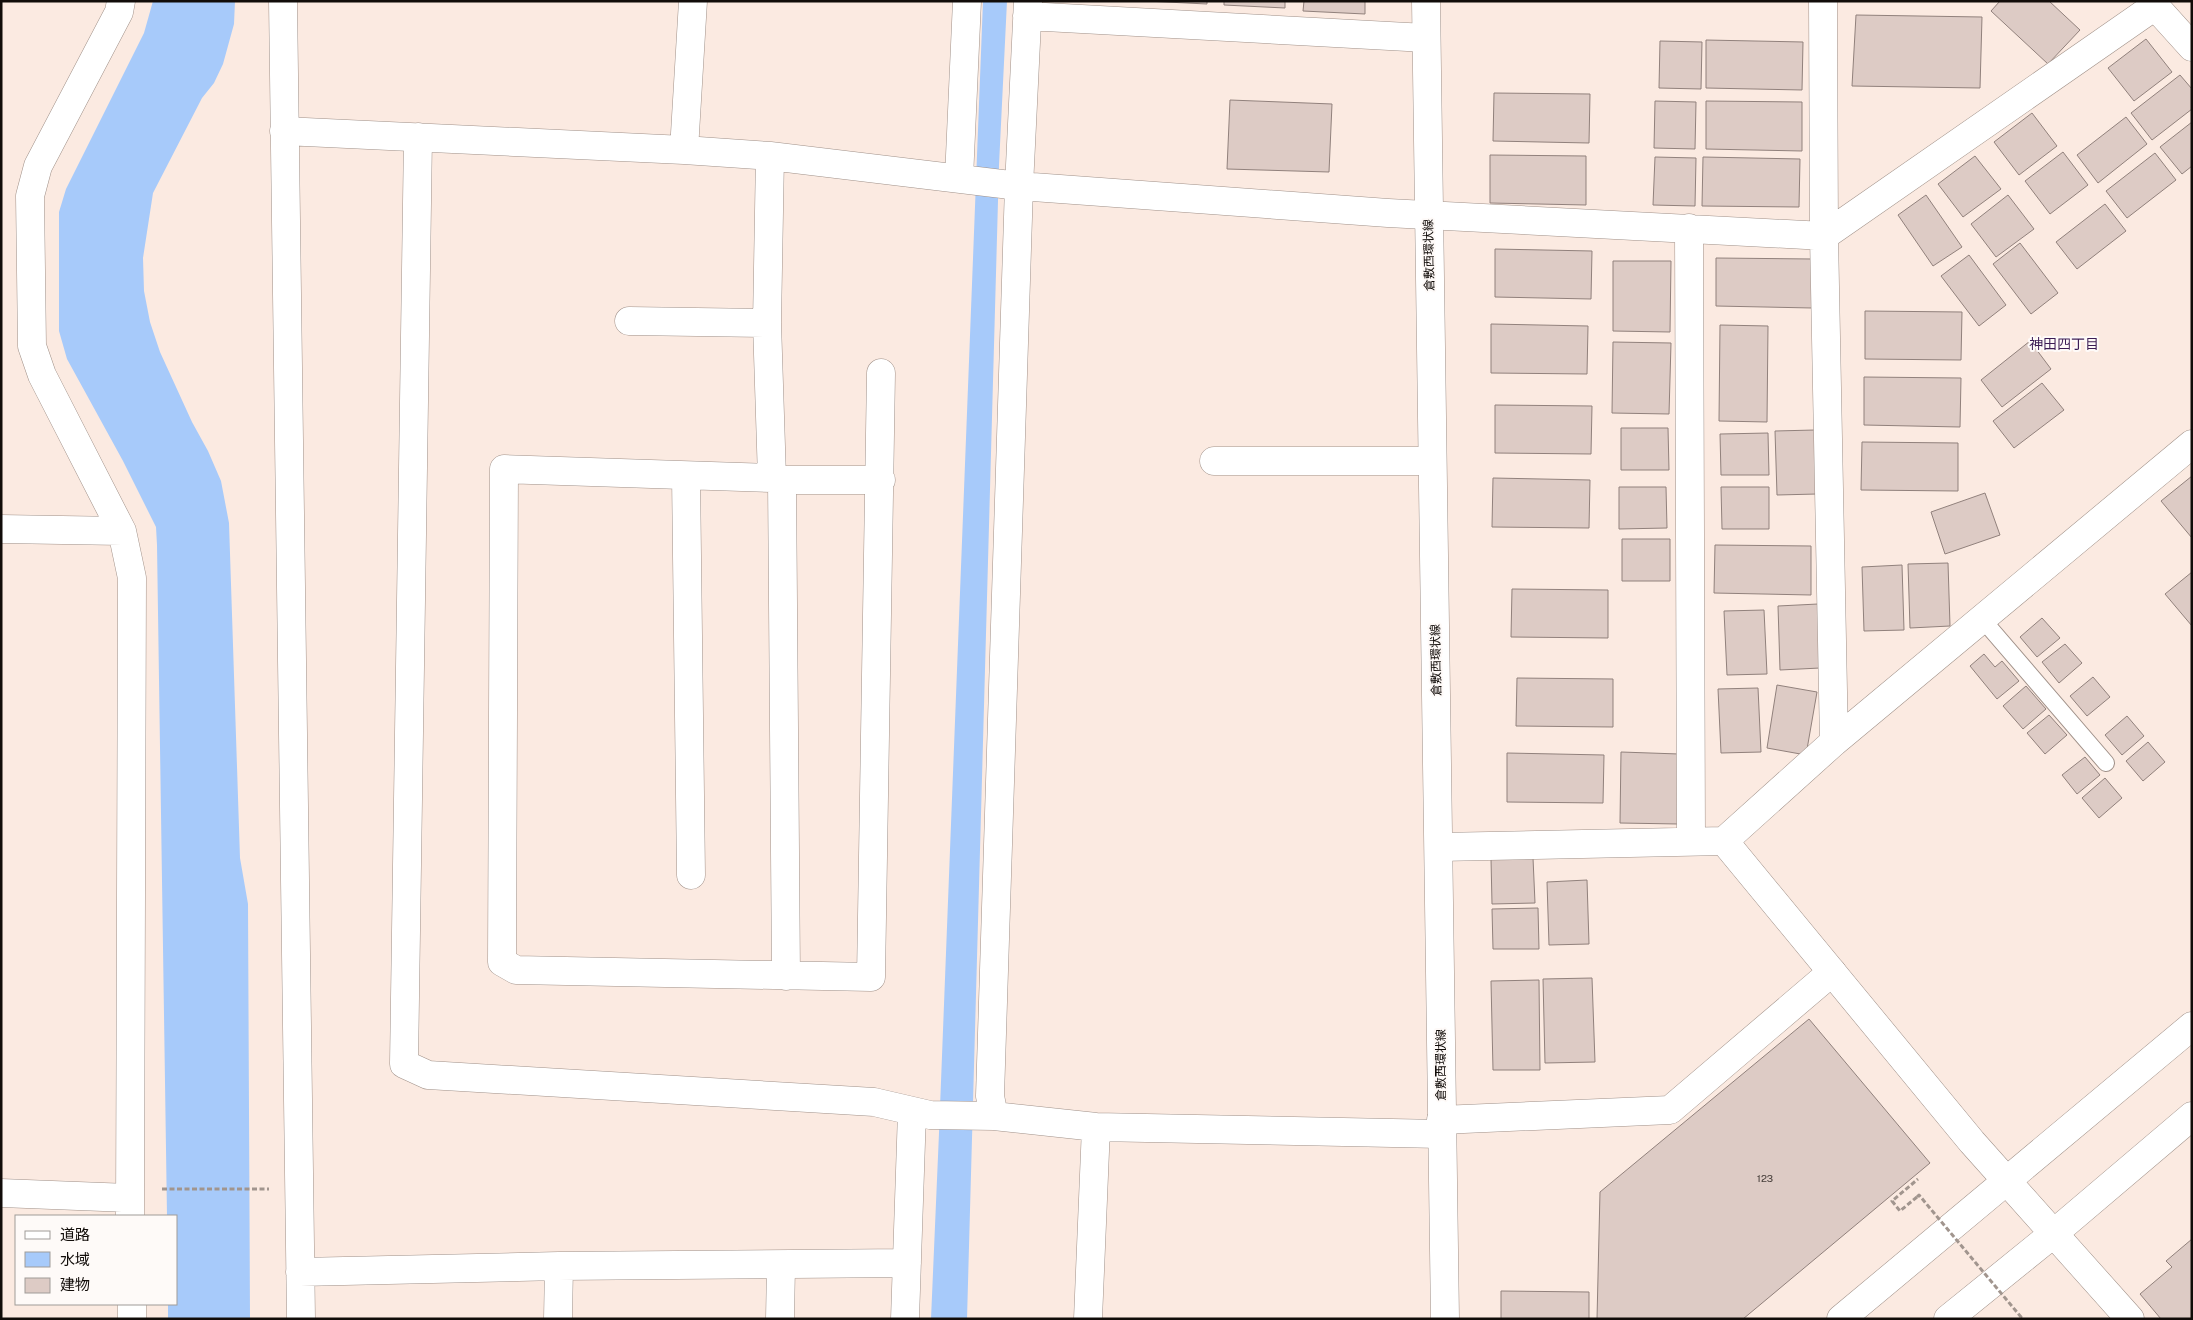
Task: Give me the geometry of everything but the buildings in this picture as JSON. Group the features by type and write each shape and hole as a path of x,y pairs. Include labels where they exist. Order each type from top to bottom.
{"street":[{"path":"1,1193 130,1207 132,578 122,531 42,375 32,346 30,196 38,166 119,12 121,1"},
{"path":"283,1 301,1319"},
{"path":"684,150 693,1"},
{"path":"964,178 967,1"},
{"name":"倉敷西環状線","path":"1426,1 1445,1319"},
{"path":"1823,1 1824,236 1834,742"},
{"path":"284,131 684,150 770,156 1013,185 1429,215 1824,236 2155,3 2192,47"},
{"path":"987,1116 990,1096 1013,185 1027,9 1426,38"},
{"path":"418,137 404,1064 428,1075 874,1102 921,1114 987,1116 1096,1127 1441,1127 1670,1110 1832,972"},
{"path":"770,156 767,323 777,479 786,976"},
{"path":"1689,228 1691,841"},
{"path":"629,321 767,323"},
{"path":"881,373 881,480 870,977 516,970 502,962 504,470 777,479 881,480"},
{"path":"1439,847 1724,841 1834,742 1983,620 2192,444"},
{"path":"1214,461 1432,461"},
{"path":"686,476 692,875"},
{"path":"1,529 122,531"},
{"path":"1724,841 2006,1181 2130,1319"},
{"path":"1842,1319 2192,1026"},
{"path":"905,1319 907,1263 921,1114"},
{"path":"1948,1319 2053,1234 2192,1116"},
{"path":"1088,1319 1096,1127"},
{"path":"300,1272 559,1266 781,1266 907,1263"},
{"path":"558,1319 559,1266"},
{"path":"780,1319 781,1266"},
{"path":"132,1305 132,1319"}],"lane":[{"path":"1983,620 2106,763"}],"path":[{"path":"1918,1179 1892,1201 1900,1211 1920,1195 2021,1317 2019,1319"},
{"path":"155,1189 263,1189"}],"water":[{"path":"153,1 235,1 234,24 223,64 214,83 202,98 153,193 143,258 144,291 150,322 160,352 221,481 229,523 240,858 248,904 250,1319 168,1319 168,1305 178,1305 178,1215 167,1215 156,527 123,461 67,359 59,331 59,212 66,189 144,33"},
{"path":"983,1 1007,1 999,165 967,1319 931,1319 939,1133"}],"district":[{"name":"神田四丁目","path":"2064,344"}]}
